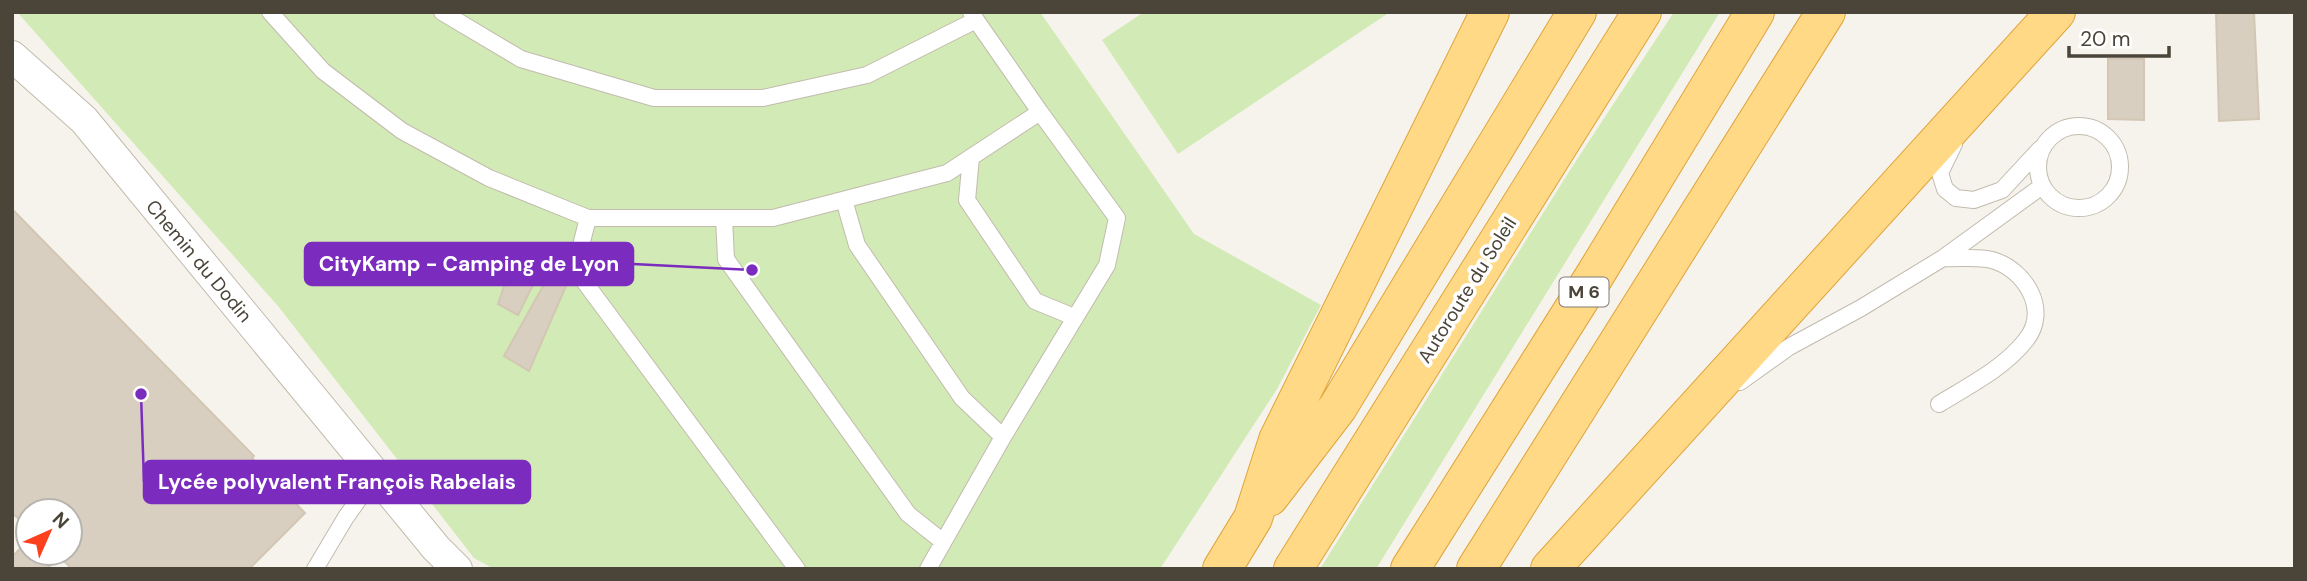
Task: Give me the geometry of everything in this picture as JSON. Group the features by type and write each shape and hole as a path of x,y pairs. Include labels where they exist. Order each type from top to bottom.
{"highway":[{"path":"1253,518 1278,440 1490,12"},
{"path":"1222,569 1253,518 1338,407 1577,12"},
{"name":"Autoroute du Soleil","path":"1293,569 1642,12"},
{"name":"M 6","path":"1410,569 1595,275 1755,12"},
{"path":"1476,569 1826,12"},
{"path":"1550,569 2056,12"}],"street":[{"name":"Chemin du Dodin","path":"12,57 84,120 436,548 457,569"}],"lane":[{"path":"270,12 323,71 402,131 489,178 588,218 773,218 947,173 1040,112"},
{"path":"442,12 521,59 654,98 763,98 867,75 974,16 1117,218 1107,265 1073,317 928,569"},
{"path":"1973,105 1940,173 1945,190 1956,198 1974,200 2002,190 2052,136 2074,126 2085,126 2098,130 2116,147 2121,169 2119,179 2107,199 2096,206 2082,209 2069,208 2057,202 2042,186 2038,172 2038,158 2044,145"},
{"path":"971,157 967,200 1035,300 1073,317"},
{"path":"1678,426 1789,347 1861,308 1943,258 2042,186"},
{"path":"844,200 857,246 962,398 1003,437"},
{"path":"588,218 576,269 797,569"},
{"path":"724,218 726,259 908,514 942,541"},
{"path":"1939,404 2004,362 2028,338 2037,314 2032,294 2021,276 2005,265 1990,259 1943,258"},
{"path":"315,569 346,517 376,475"}],"green space":[{"path":"17,12 1040,12 1194,234 1321,305 1277,389 1160,569 494,569 474,558 278,306"},
{"path":"1144,12 1387,14 1178,154 1102,40"},
{"path":"1674,12 1720,12 1376,569 1320,569 1572,167"}],"building":[{"path":"2216,12 2254,12 2259,119 2219,121"},
{"path":"2108,59 2144,59 2144,120 2108,119"},
{"path":"12,209 254,456 252,458 305,513 249,569 72,569 70,567 84,567 84,497 14,497 14,515"},
{"path":"514,257 540,271 518,315 498,304"},
{"path":"557,261 565,265 569,279 529,371 504,356"},
{"path":"14,555 14,567 49,567 12,569"}],"place":[{"name":"CityKamp - Camping de Lyon","path":"752,270"},
{"name":"Lycée polyvalent François Rabelais","path":"141,394"}]}
